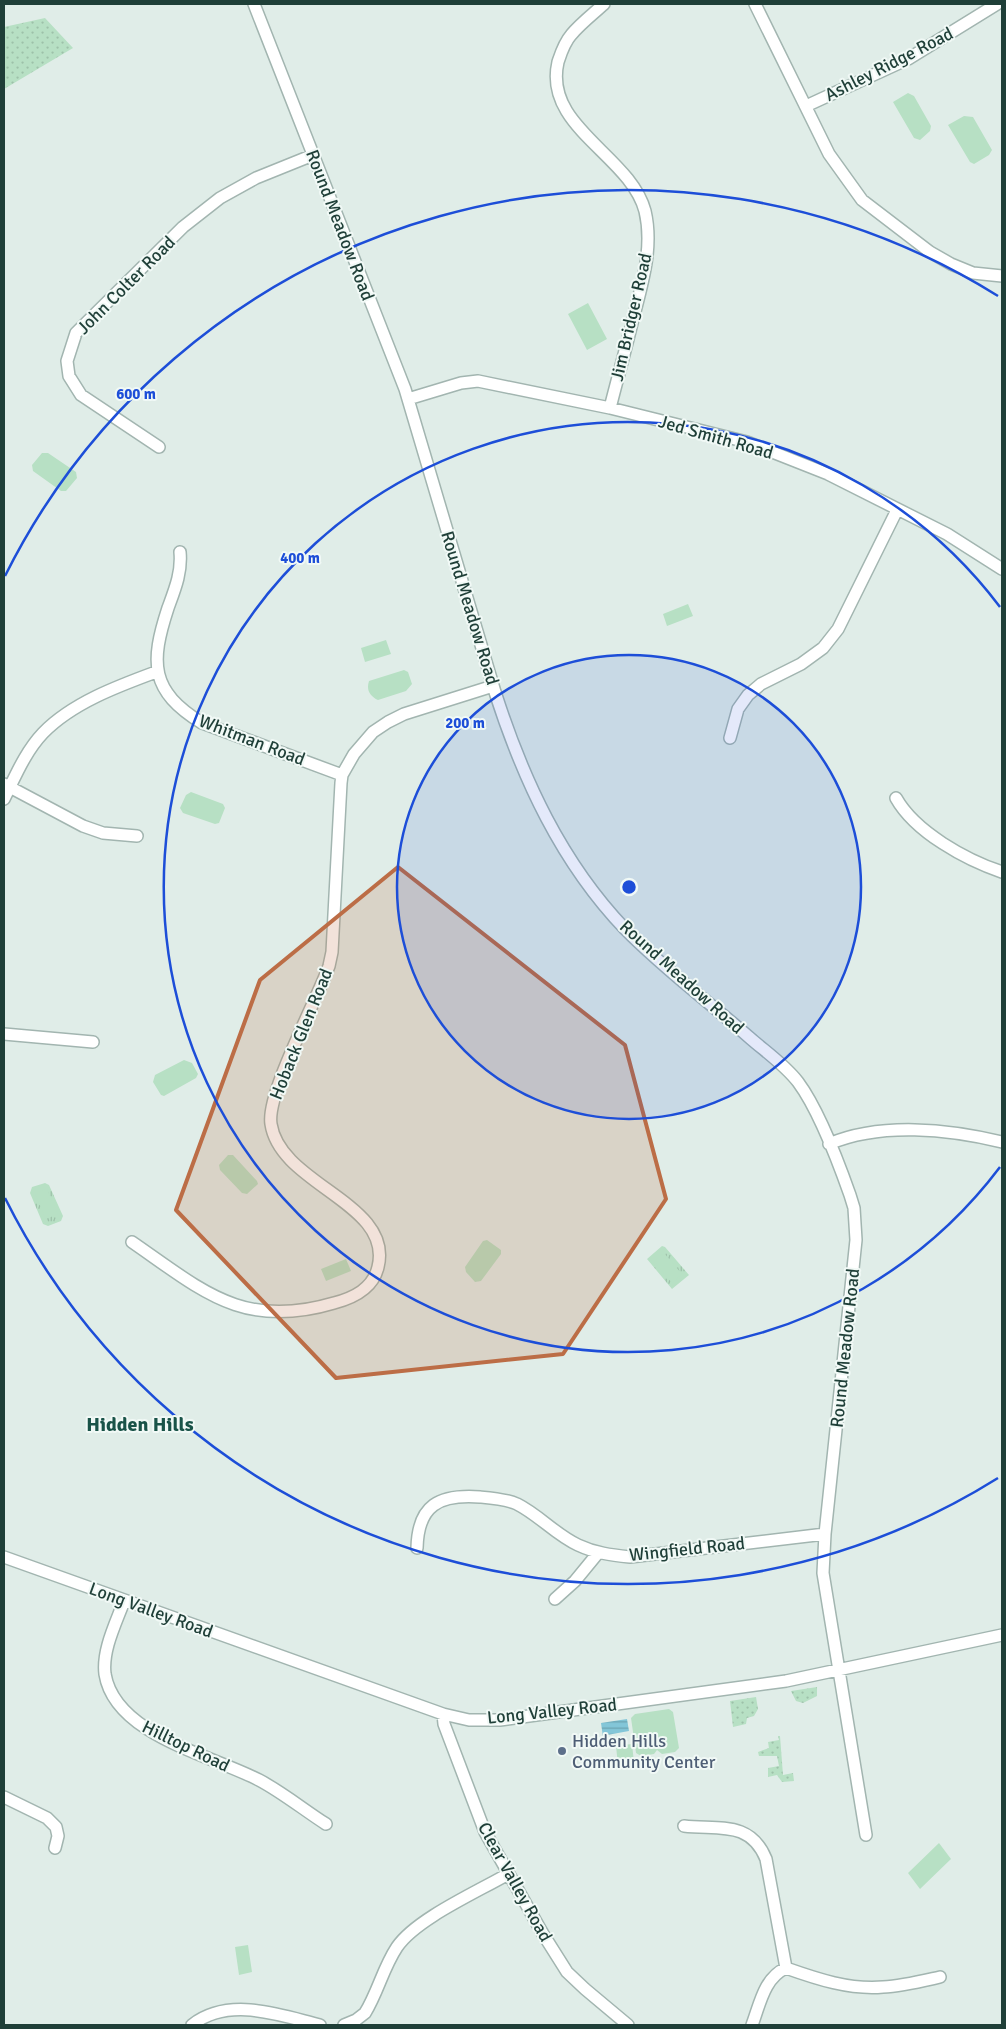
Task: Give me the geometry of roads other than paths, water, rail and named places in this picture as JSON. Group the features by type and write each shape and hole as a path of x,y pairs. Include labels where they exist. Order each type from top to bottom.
{"street":[{"name":"Round Meadow Road","path":"254,4 408,399 494,686 525,777 552,830 584,879 619,922 658,962 791,1075 809,1100 850,1194 856,1226 844,1368 825,1534 823,1573 864,1811 866,1836"},
{"name":"Jim Bridger Road","path":"604,4 571,35 561,52 556,71 557,90 565,107 576,124 634,185 645,211 648,233 644,273 610,408"},
{"path":"755,4 829,154 862,200 930,252 951,264 974,273 1002,276"},
{"name":"Ashley Ridge Road","path":"806,106 908,59 997,4"},
{"name":"John Colter Road","path":"159,447 81,395 69,376 66,361 76,333 183,227 220,198 256,178 313,155"},
{"name":"Jed Smith Road","path":"408,399 460,383 478,381 610,408 747,442 828,474 947,534 1002,569"},
{"path":"730,738 738,710 748,695 762,684 800,664 824,648 838,629 897,510"},
{"path":"4,799 7,785 43,733 64,716 120,685 156,672 158,642 177,584 181,564 180,552"},
{"name":"Whitman Road","path":"156,672 166,693 181,710 202,723 342,775"},
{"path":"342,775 363,743 388,722 404,714 494,686"},
{"name":"Hoback Glen Road","path":"132,1242 203,1291 236,1306 257,1312 280,1314 325,1306 352,1298 363,1291 373,1280 378,1269 380,1252 375,1234 365,1220 295,1165 280,1148 270,1124 273,1101 280,1080 329,966 332,952 342,775"},
{"path":"7,785 82,826 104,833 137,836"},
{"path":"896,798 904,813 941,841 978,864 1002,872"},
{"path":"4,1034 93,1042"},
{"path":"829,1144 852,1135 895,1129 956,1134 1002,1142"},
{"name":"Wingfield Road","path":"417,1548 418,1529 423,1517 432,1507 444,1499 459,1496 498,1498 516,1503 575,1543 598,1553 640,1556 825,1534"},
{"path":"555,1599 575,1580 598,1553"},
{"name":"Long Valley Road","path":"4,1557 443,1714 469,1720 500,1720 766,1684 1002,1634"},
{"name":"Hilltop Road","path":"124,1601 106,1650 105,1664 110,1689 115,1701 144,1728 260,1780 326,1824"},
{"name":"Clear Valley Road","path":"443,1714 444,1724 476,1810 508,1874 567,1972 584,1990 628,2025"},
{"path":"4,1797 47,1818 53,1824 58,1836 55,1848"},
{"path":"684,1826 732,1828 742,1831 761,1846 766,1859 786,1968"},
{"path":"344,2025 356,2020 365,2013 396,1949 407,1935 420,1925 508,1874"},
{"path":"752,2025 766,1986 778,1971 786,1968 822,1980 882,1987 940,1977"},
{"path":"192,2025 215,2012 231,2009 267,2012 320,2025"}],"water":[{"path":"627,1719 629,1731 603,1737 601,1723"}],"place":[{"name":"Hidden Hills Community Center","path":"562,1751"}],"district":[{"name":"Hidden Hills","path":"140,1424"}]}
